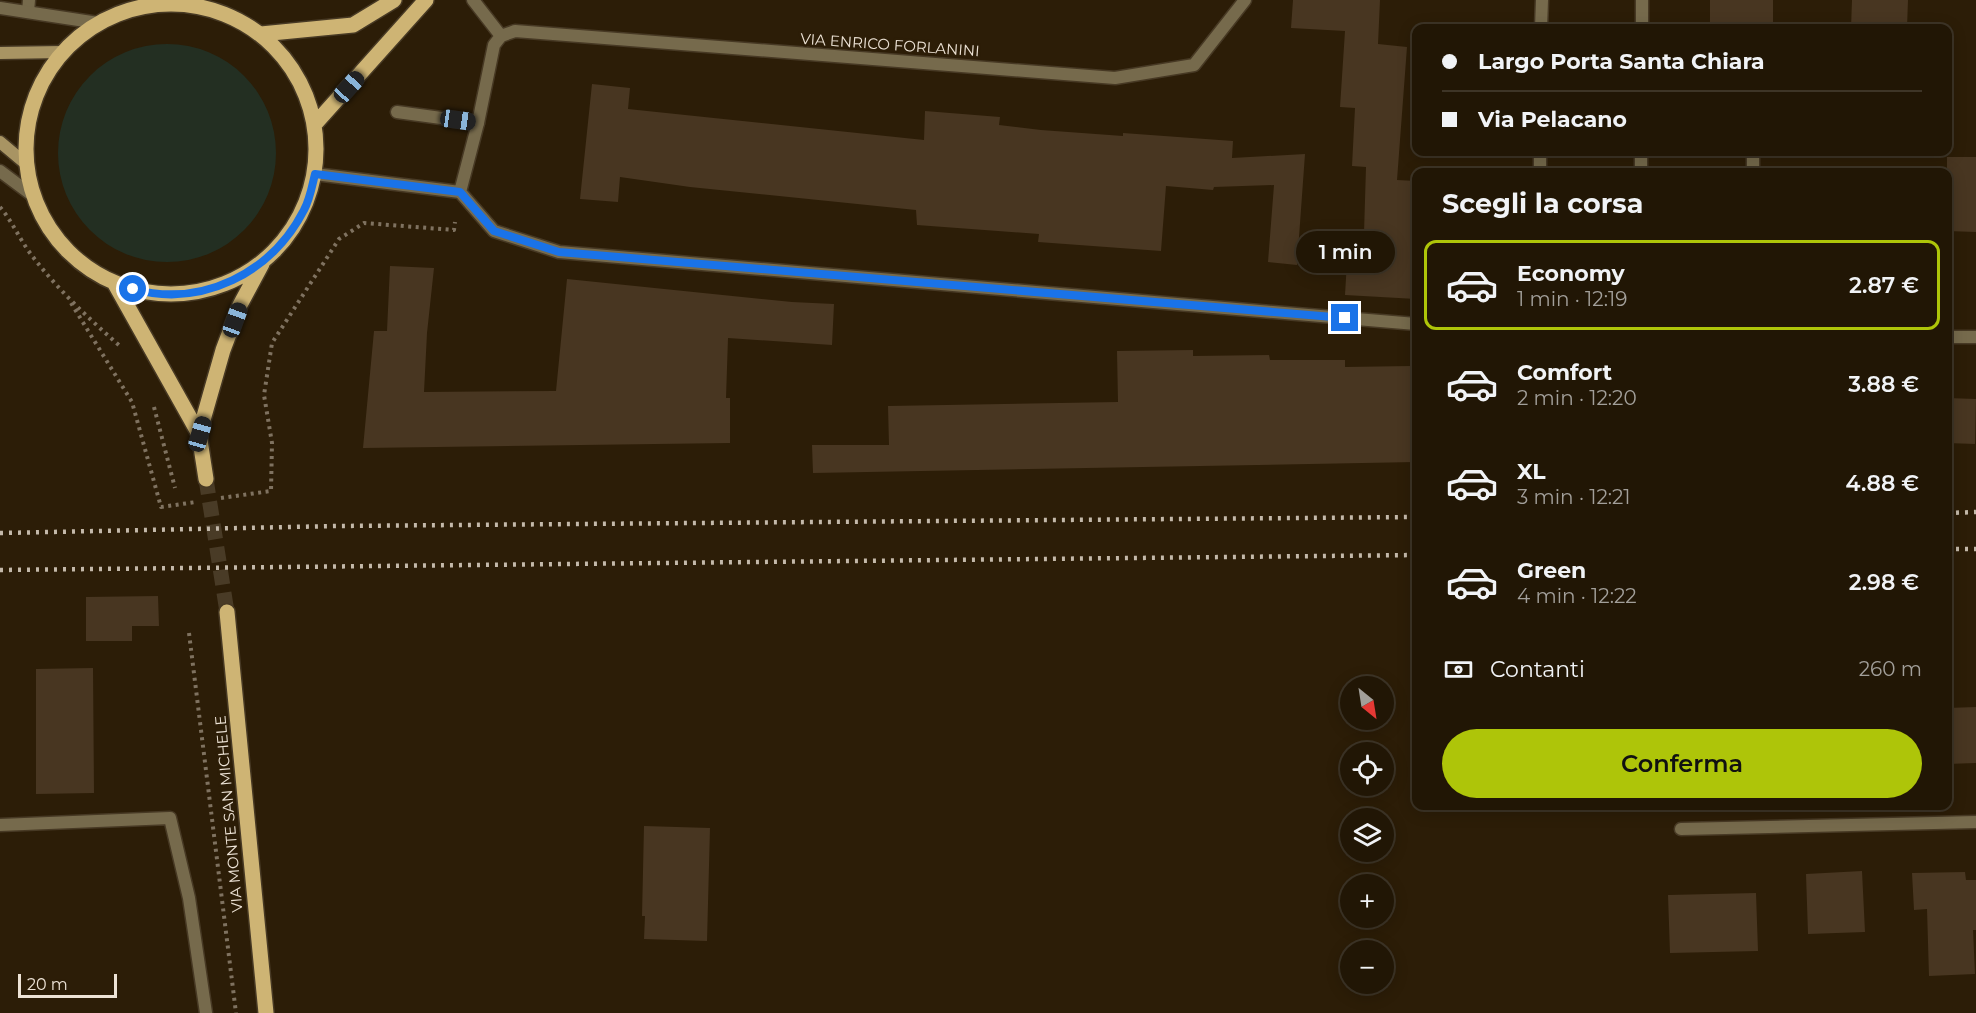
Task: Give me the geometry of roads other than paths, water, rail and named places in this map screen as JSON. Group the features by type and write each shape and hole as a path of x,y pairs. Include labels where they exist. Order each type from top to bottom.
{"main road":[{"path":"261,34 353,25 393,0"},
{"path":"315,124 426,0"},
{"path":"190,2 228,14 261,34 287,59 305,90 315,124 315,174 305,208 287,238 262,264 228,284 191,294 152,294 115,284 79,263 50,232 32,195 25,163 27,122 40,85 62,52 98,23 142,6 190,2"},
{"path":"0,53 62,52"},
{"path":"0,142 25,163"},
{"path":"200,434 240,305 262,264"},
{"path":"115,284 200,434 206,479"},
{"name":"VIA MONTE SAN MICHELE","path":"227,612 266,1013"}],"street":[{"path":"460,192 478,123 494,45 501,36 473,0"},
{"name":"VIA ENRICO FORLANINI","path":"501,36 515,31 1115,78 1194,65 1245,0"},
{"path":"1541,24 1542,0"},
{"path":"1642,0 1642,24"},
{"path":"0,8 29,6 98,23"},
{"path":"397,112 478,123"},
{"path":"0,171 32,195"},
{"path":"315,174 460,192 494,231 559,252 1412,324"},
{"path":"1952,337 1976,337"},
{"path":"0,825 170,818 189,897 206,1013"},
{"path":"1681,829 1976,822"}],"tunnel":[{"path":"206,479 227,612"}],"railway":[{"path":"1952,513 1976,512"},
{"path":"0,533 338,526 1412,517"},
{"path":"1952,549 1976,549"},
{"path":"0,570 1412,555"}]}
